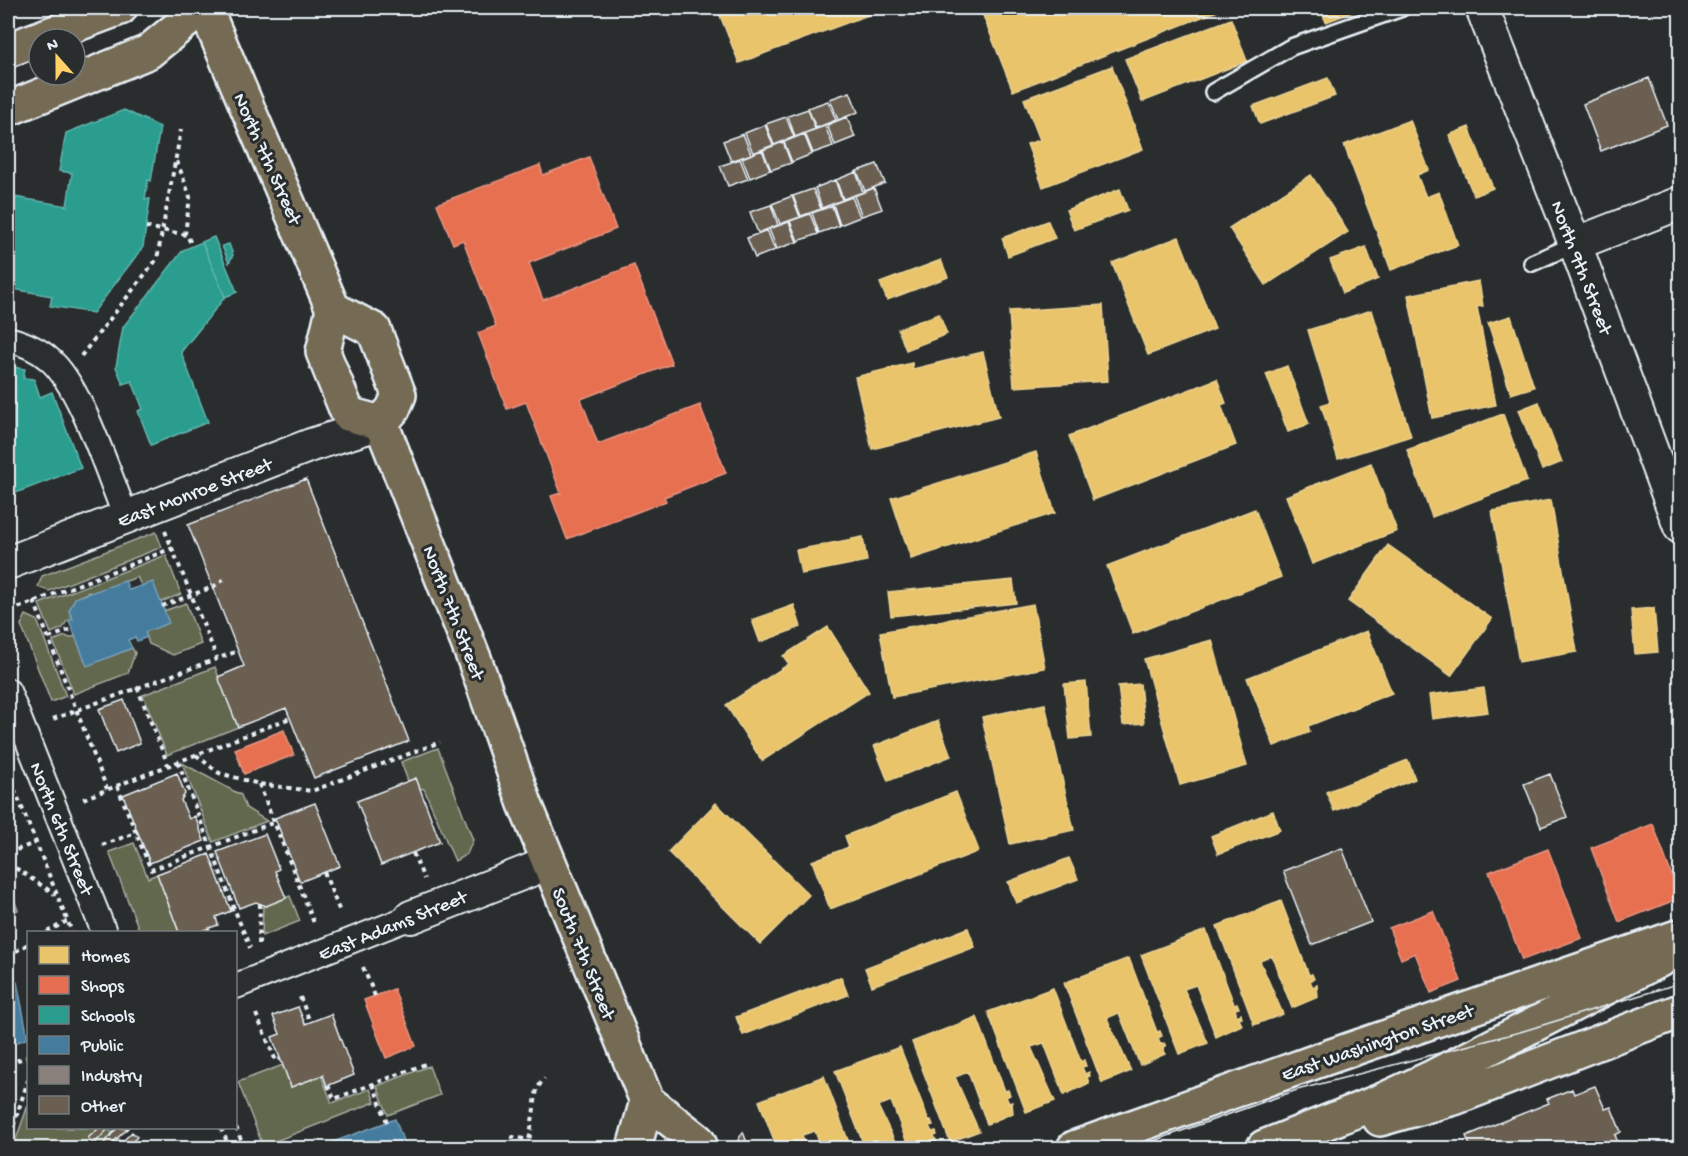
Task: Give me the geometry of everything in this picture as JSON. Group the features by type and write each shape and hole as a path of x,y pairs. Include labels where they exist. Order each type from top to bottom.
{"main road":[{"path":"8,50 120,8"},
{"path":"8,109 148,52 203,8"},
{"name":"North 7th Street","path":"203,8 333,309"},
{"path":"333,309 374,330 399,395 393,408 381,423 348,414 323,352 333,309"},
{"name":"North 7th Street","path":"381,423 475,661 525,804"},
{"name":"South 7th Street","path":"525,804 647,1101"},
{"name":"East Washington Street","path":"1074,1149 1317,1061 1680,936"},
{"path":"1263,1148 1383,1100 1433,1077 1680,950"},
{"path":"1263,1148 1399,1115 1454,1098 1680,1011"},
{"path":"634,1149 647,1101 698,1141 701,1149"}],"street":[{"name":"North 9th Street","path":"1482,8 1575,244 1680,527"},
{"path":"1575,244 1680,203"},
{"path":"8,339 25,344 50,359 64,376 101,452 126,517"},
{"name":"East Monroe Street","path":"8,563 311,445 381,423"},
{"name":"North 6th Street","path":"8,691 103,931"},
{"name":"East Adams Street","path":"237,986 549,863"}],"lane":[{"path":"1213,92 1291,47 1402,8"},
{"path":"1532,263 1575,244"}],"path":[{"path":"64,376 157,259 181,130"},
{"path":"177,160 190,196 185,234 192,246"},
{"path":"146,227 185,234"},
{"path":"163,526 217,658"},
{"path":"10,611 172,548"},
{"path":"162,606 213,588 224,579"},
{"path":"34,602 107,789"},
{"path":"49,638 72,628"},
{"path":"53,719 238,651"},
{"path":"137,687 168,765"},
{"path":"83,799 290,718"},
{"path":"196,755 219,773 259,784 312,791 440,742"},
{"path":"177,762 211,846 232,908 250,948"},
{"path":"8,773 71,931"},
{"path":"259,784 314,923"},
{"path":"117,786 152,870 275,822"},
{"path":"102,845 137,832"},
{"path":"8,853 35,843"},
{"path":"413,853 424,879"},
{"path":"8,862 57,895"},
{"path":"324,872 340,912"},
{"path":"259,944 260,903"},
{"path":"50,931 67,921"},
{"path":"8,956 27,945"},
{"path":"363,968 375,996"},
{"path":"300,997 310,1022"},
{"path":"256,1014 276,1061 280,1059"},
{"path":"8,1063 27,1057"},
{"path":"328,1085 334,1099 428,1063"},
{"path":"528,1149 537,1089 544,1078"},
{"path":"8,1143 27,1083"},
{"path":"373,1084 387,1122"},
{"path":"221,1129 230,1149"},
{"path":"237,1129 244,1149"},
{"path":"510,1149 513,1137 529,1140"}],"green space":[{"path":"156,532 162,547 49,591 38,587 42,576"},
{"path":"166,555 181,594 161,602 141,585 137,577 93,594 89,592 75,598 69,611 73,619 66,622 63,628 51,633 39,604"},
{"path":"186,603 201,644 173,655 149,644 145,632 164,611"},
{"path":"26,615 37,620 66,696 51,702 21,625"},
{"path":"65,636 70,638 75,636 87,665 132,648 135,653 128,673 74,694 53,641"},
{"path":"215,667 238,727 167,755 143,695"},
{"path":"438,748 473,840 467,854 455,861 424,789 420,788 416,779 408,781 401,762"},
{"path":"182,763 241,795 246,808 267,821 213,842"},
{"path":"134,843 148,878 157,874 179,931 140,931 109,852"},
{"path":"290,896 300,921 262,936 263,907"},
{"path":"283,1065 291,1087 321,1075 332,1103 370,1089 375,1102 263,1146 238,1082"},
{"path":"429,1066 440,1095 388,1115 377,1086"},
{"path":"27,1108 27,1129 108,1129 129,1148 13,1148"}],"building: Homes":[{"path":"717,8 887,8 739,63"},
{"path":"980,8 1225,8 1013,91"},
{"path":"1320,8 1363,8 1326,22"},
{"path":"1231,19 1247,61 1142,102 1125,59"},
{"path":"1112,66 1143,149 1043,187 1027,144 1040,140 1024,99"},
{"path":"1328,78 1335,96 1260,124 1253,106"},
{"path":"1410,120 1429,170 1417,175 1426,197 1439,192 1458,245 1391,270 1344,145"},
{"path":"1469,127 1493,188 1474,196 1449,135"},
{"path":"1311,175 1348,232 1266,285 1229,228"},
{"path":"1120,189 1128,210 1074,230 1066,210"},
{"path":"1048,221 1055,238 1008,256 1002,238"},
{"path":"1179,237 1215,329 1148,355 1112,263"},
{"path":"1366,247 1378,279 1343,293 1330,260"},
{"path":"941,260 948,277 887,300 880,283"},
{"path":"1479,281 1483,306 1477,307 1496,405 1432,418 1408,295"},
{"path":"1103,305 1108,381 1014,387 1009,311"},
{"path":"1372,310 1411,436 1338,459 1321,405 1330,402 1308,330"},
{"path":"939,314 947,334 906,350 898,329"},
{"path":"1511,316 1534,387 1511,394 1488,323"},
{"path":"983,352 999,417 872,449 855,377 912,363 913,369"},
{"path":"1287,366 1309,424 1288,432 1266,374"},
{"path":"1217,379 1226,403 1221,405 1236,445 1093,500 1069,436"},
{"path":"1539,402 1562,462 1542,470 1519,410"},
{"path":"1503,414 1527,481 1432,517 1407,450"},
{"path":"1036,452 1055,513 911,559 891,498"},
{"path":"1371,463 1397,531 1312,564 1286,496"},
{"path":"1551,500 1577,652 1519,662 1492,511"},
{"path":"1255,509 1281,577 1133,634 1107,566"},
{"path":"863,537 867,561 801,574 796,550"},
{"path":"1388,545 1492,619 1451,676 1348,601"},
{"path":"1013,580 1016,603 891,616 888,592"},
{"path":"1033,604 1045,668 892,697 880,632"},
{"path":"794,605 801,627 760,642 752,620"},
{"path":"1654,608 1658,652 1635,654 1631,610"},
{"path":"828,627 869,692 762,761 726,705 789,664 783,656"},
{"path":"1367,631 1392,693 1308,726 1310,732 1274,746 1247,678"},
{"path":"1212,640 1247,766 1180,785 1144,659"},
{"path":"1086,682 1091,737 1070,739 1064,684"},
{"path":"1140,684 1144,723 1123,725 1118,686"},
{"path":"1484,688 1488,712 1432,719 1429,695"},
{"path":"1045,704 1074,830 1010,844 982,717"},
{"path":"938,721 951,756 888,781 874,746"},
{"path":"1408,760 1415,779 1334,811 1326,792"},
{"path":"956,792 979,851 830,909 812,861 849,847 845,836"},
{"path":"716,803 809,895 760,944 668,852"},
{"path":"1273,811 1280,830 1218,854 1211,836"},
{"path":"1069,858 1078,879 1016,903 1008,882"},
{"path":"1281,901 1309,975 1312,974 1314,979 1310,981 1313,987 1317,985 1318,997 1292,1008 1272,956 1260,961 1283,1014 1254,1025 1217,926"},
{"path":"968,928 975,947 872,986 865,968"},
{"path":"1206,930 1234,1004 1237,1003 1239,1008 1235,1009 1237,1016 1241,1014 1242,1018 1239,1019 1242,1025 1216,1037 1196,985 1184,989 1208,1043 1179,1054 1141,955"},
{"path":"1129,958 1157,1032 1160,1031 1162,1036 1158,1038 1160,1044 1164,1043 1166,1046 1163,1048 1165,1054 1140,1065 1119,1013 1107,1018 1131,1071 1102,1083 1064,983"},
{"path":"841,977 848,995 743,1035 736,1017"},
{"path":"1053,988 1081,1062 1084,1060 1086,1066 1082,1067 1085,1074 1089,1072 1090,1076 1087,1077 1089,1083 1064,1095 1044,1043 1031,1047 1055,1101 1026,1112 988,1012"},
{"path":"977,1017 1005,1091 1008,1090 1010,1095 1006,1097 1009,1103 1012,1102 1013,1113 987,1124 968,1072 955,1077 979,1131 950,1142 912,1042"},
{"path":"900,1047 929,1121 931,1120 933,1125 929,1126 932,1132 936,1131 937,1135 934,1136 937,1142 924,1148 909,1148 891,1101 878,1106 898,1148 865,1148 835,1071"},
{"path":"824,1076 851,1148 821,1148 815,1131 802,1135 807,1148 777,1148 759,1101"}],"building: Shops":[{"path":"589,157 616,229 529,263 543,300 634,265 672,364 581,399 598,444 700,405 726,473 664,497 666,501 567,539 551,496 561,493 526,402 507,409 478,333 496,326 463,240 453,244 437,204 540,165 543,175"},
{"path":"284,730 294,755 244,774 235,749"},
{"path":"1653,824 1680,898 1619,922 1591,848"},
{"path":"1548,849 1582,938 1522,960 1489,872"},
{"path":"1433,911 1461,981 1431,993 1415,953 1401,959 1389,928"},
{"path":"394,989 416,1046 386,1058 364,1000"}],"building: Schools":[{"path":"124,110 160,127 151,181 148,180 145,199 150,199 143,247 93,313 50,306 52,296 8,288 8,196 67,206 72,173 59,171 66,133"},
{"path":"214,237 237,292 225,297 202,242"},
{"path":"202,242 225,297 181,352 208,422 151,445 138,411 143,409 132,381 123,384 116,367 123,327 183,250"},
{"path":"229,244 233,255 229,263 222,246"},
{"path":"8,366 25,369 23,378 34,379 40,397 52,392 81,468 8,496"}],"building: Public":[{"path":"125,581 129,590 153,582 169,623 145,632 147,637 137,641 135,637 128,640 132,648 87,666 69,620 73,619 69,611 75,598"},
{"path":"17,982 27,1038 8,1046 8,983"},
{"path":"395,1119 406,1148 317,1148 387,1122"}],"building: Industry":[{"path":"8,884 18,910 8,914"}],"building: Other":[{"path":"1649,78 1667,125 1601,151 1583,104"},
{"path":"850,92 858,112 838,120 830,99"},
{"path":"828,101 836,120 816,128 808,108"},
{"path":"808,109 815,129 795,137 788,116"},
{"path":"786,117 794,137 774,145 766,124"},
{"path":"847,117 855,137 835,145 827,125"},
{"path":"765,125 773,145 753,153 745,133"},
{"path":"825,126 833,146 813,153 805,133"},
{"path":"743,134 751,154 731,161 723,141"},
{"path":"804,134 812,154 792,162 784,142"},
{"path":"783,142 791,163 771,170 763,150"},
{"path":"762,150 770,170 750,178 742,158"},
{"path":"740,159 748,179 728,186 720,166"},
{"path":"877,164 885,183 865,191 857,171"},
{"path":"856,172 863,192 843,199 836,180"},
{"path":"835,180 842,200 822,208 815,188"},
{"path":"874,188 882,209 862,216 854,196"},
{"path":"813,189 821,209 801,216 793,196"},
{"path":"792,196 800,217 780,224 772,204"},
{"path":"852,197 860,217 840,225 833,204"},
{"path":"771,205 778,225 758,233 750,212"},
{"path":"832,206 839,226 819,233 812,213"},
{"path":"810,214 818,234 798,241 790,221"},
{"path":"789,222 797,242 777,249 769,229"},
{"path":"767,230 775,250 755,258 747,238"},
{"path":"306,479 409,741 314,778 286,708 238,727 218,677 244,666 188,525"},
{"path":"124,700 140,743 116,753 99,709"},
{"path":"177,773 185,794 181,800 189,819 195,816 204,841 150,863 123,795"},
{"path":"1550,774 1567,817 1541,827 1524,784"},
{"path":"416,778 440,842 381,865 357,801"},
{"path":"315,803 340,866 300,882 275,818"},
{"path":"265,834 279,869 275,871 286,898 266,906 256,902 239,908 217,852"},
{"path":"1342,848 1371,922 1312,945 1283,871"},
{"path":"209,854 231,911 216,917 218,925 201,931 179,931 157,874"},
{"path":"298,1007 305,1024 331,1014 354,1075 327,1086 323,1075 291,1087 272,1037 280,1034 273,1016"},
{"path":"1595,1086 1605,1109 1611,1107 1621,1132 1615,1135 1620,1148 1471,1148 1466,1136 1549,1103 1547,1099 1572,1089 1574,1094"},
{"path":"98,1129 108,1129 94,1144 88,1138"},
{"path":"116,1129 127,1129 107,1148 100,1148"},
{"path":"132,1132 137,1137 126,1148 116,1148"},
{"path":"743,1132 749,1148 741,1148 738,1140"}],"tram line":[{"path":"1134,1148 1297,1090 1520,1032 1680,983"}]}
